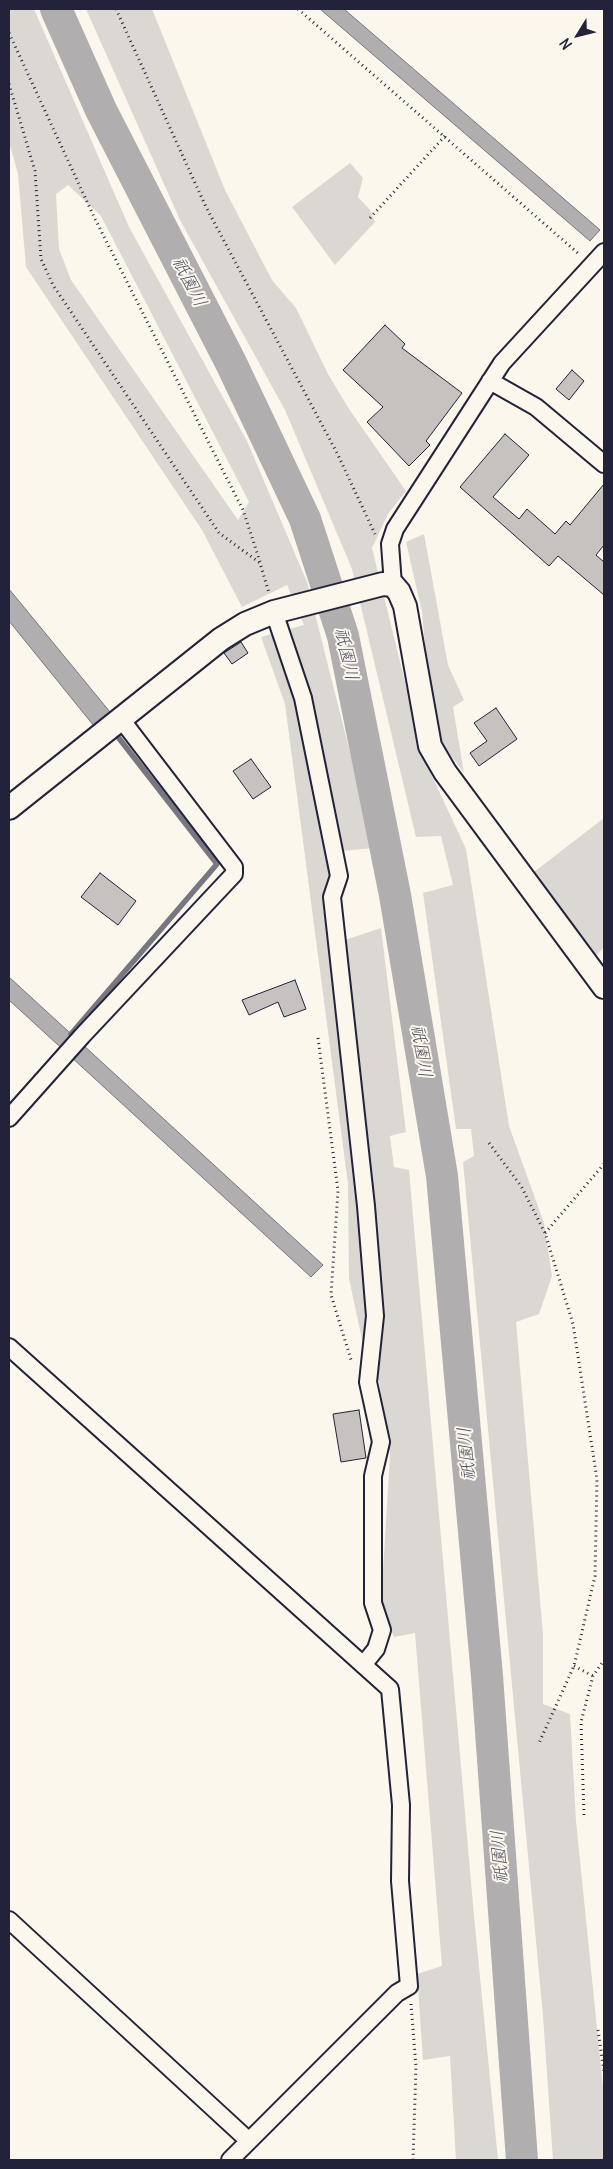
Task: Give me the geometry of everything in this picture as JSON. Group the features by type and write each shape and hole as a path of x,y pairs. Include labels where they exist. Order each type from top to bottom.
{"street":[{"path":"388,584 390,544 395,529 502,362 604,252"},
{"path":"490,381 536,407 604,464"},
{"path":"9,808 221,639 245,624 274,612 388,584 399,592 405,606 430,746 445,772 604,987"},
{"path":"274,612 302,698 339,876 332,897 366,1206 375,1316 368,1382 381,1442 373,1476 373,1603 382,1630 376,1649 363,1665"},
{"path":"9,1118 82,1036 234,874 234,867 120,719"},
{"path":"9,1347 390,1689 401,1805 400,1881 409,1986 397,1993 230,2160"},
{"path":"9,1920 249,2141"}],"path":[{"path":"298,9 592,265"},
{"path":"117,10 206,207 337,453 373,533 390,544"},
{"path":"9,33 95,219 242,510 274,612"},
{"path":"9,84 35,171 41,259 53,285 219,533 260,563"},
{"path":"370,218 445,136"},
{"path":"318,1038 338,1191 331,1295 355,1371 368,1382"},
{"path":"489,1143 521,1186 545,1233 573,1324 597,1479 595,1576 574,1666 539,1743"},
{"path":"545,1233 604,1164"},
{"path":"584,1815 581,1722 593,1676 604,1660"},
{"path":"574,1666 593,1676"},
{"path":"409,1986 416,2068 413,2160"},
{"path":"598,2030 604,2072"}],"shaded area":[{"path":"9,9 34,9 129,227 247,441 307,582 374,848 331,852 330,945 381,928 406,1132 390,1136 394,1167 409,1170 474,1916 498,2160 456,2160 450,2056 423,2060 417,1974 442,1966 415,1633 394,1637 381,1605 390,1455 379,1381 368,1367 349,1279 348,1184 285,704 261,637 304,625 287,585 242,607 202,530 26,267 18,174 9,142","holes":["68,185 101,216 249,502 238,520 71,280 59,249 56,194"]},
{"path":"86,9 152,9 225,190 272,280 296,308 328,374 349,409 406,491 388,514 372,548 424,759 466,849 509,1126 544,1223 552,1276 539,1314 516,1322 543,1634 543,1704 570,1714 576,1821 604,2097 604,2160 553,2160 543,2016 463,1162 474,1156 471,1129 456,1129 423,893 453,885 441,836 416,837 352,569 285,410 180,220"},
{"path":"320,9 344,9 600,230 590,241"},
{"path":"350,163 363,178 358,197 370,210 375,222 335,265 292,207"},
{"path":"424,534 448,665 464,700 453,707 464,773 443,745 430,702 422,612 406,542"},
{"path":"9,589 110,712 94,726 9,621"},
{"path":"604,818 604,947 596,956 534,872"},
{"path":"9,977 323,1265 311,1277 9,1000"}],"building":[{"path":"385,325 405,344 402,348 462,393 426,441 430,445 409,466 367,422 383,407 343,370"},
{"path":"572,370 584,381 569,400 556,389"},
{"path":"505,434 529,455 493,497 519,519 527,509 555,534 566,521 570,525 604,484 604,545 596,555 604,562 604,595 558,556 549,566 460,487"},
{"path":"241,642 248,653 232,664 224,653"},
{"path":"496,708 517,739 479,766 470,753 487,741 474,723"},
{"path":"251,759 271,787 253,799 233,771"},
{"path":"100,873 136,901 118,925 81,897"},
{"path":"295,980 306,1009 284,1017 278,1002 249,1015 242,1000"},
{"path":"359,1410 366,1458 341,1462 333,1414"}],"waterway":[{"name":"祇園川","path":"56,9 101,110 231,363 305,519 343,636 395,895 442,1176 487,1676 522,2160"},
{"path":"71,1034 217,864 118,737"}]}
